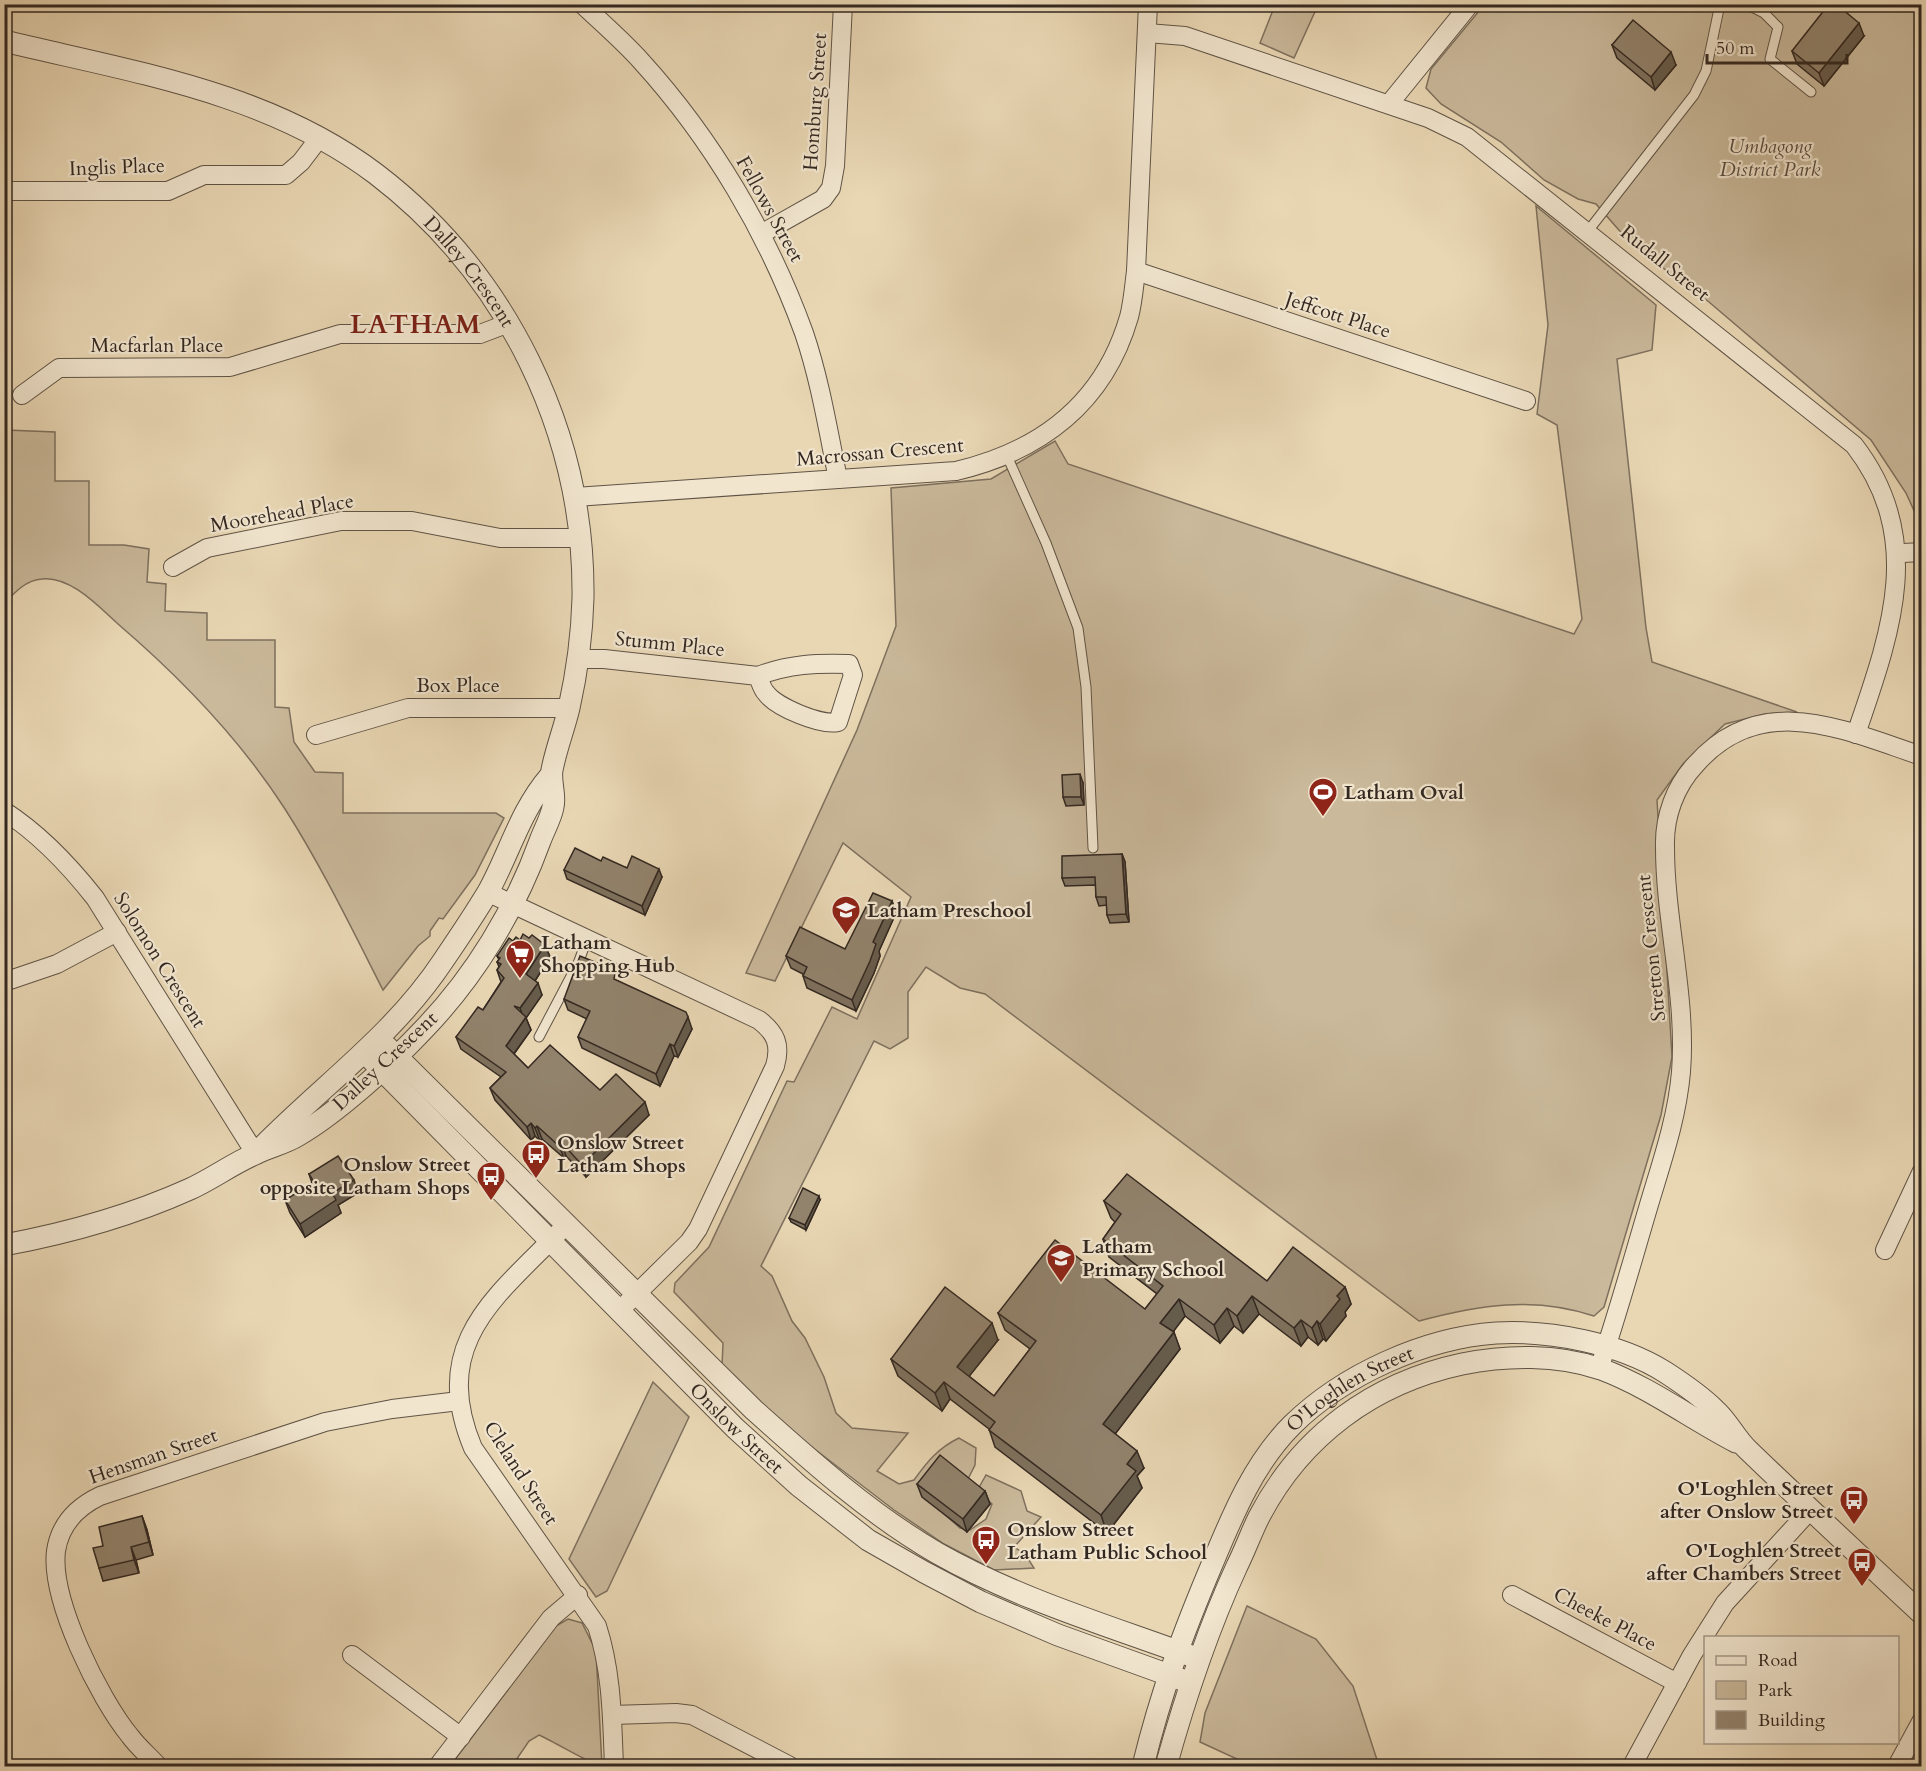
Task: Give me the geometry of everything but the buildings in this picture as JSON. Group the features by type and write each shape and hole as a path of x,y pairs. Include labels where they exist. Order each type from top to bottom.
{"street":[{"name":"Fellows Street","path":"582,4 641,61 707,143 761,234 804,334 824,407 838,479"},
{"name":"Homburg Street","path":"761,234 812,207 831,188 836,166 843,4"},
{"name":"Macrossan Crescent","path":"575,497 956,471 1007,456 1027,447 1062,422 1092,391 1115,354 1130,314 1136,271 1148,4"},
{"path":"1389,104 1470,4"},
{"name":"Rudall Street","path":"1147,33 1185,36 1389,104 1428,118 1467,137 1854,445 1868,459 1888,492 1912,553 1898,610 1856,734"},
{"name":"Dalley Crescent","path":"4,41 213,92 269,112 320,137 375,173 422,213 464,258 509,323 534,370 552,413 575,497 581,538 583,599 578,659 569,708 550,776 555,803 514,905 466,979 427,1027 389,1062 297,1137 255,1154 192,1188 126,1215 58,1235 4,1245"},
{"name":"Inglis Place","path":"4,191 168,191 204,175 286,175 301,162 320,137"},
{"name":"Jeffcott Place","path":"1136,271 1526,401"},
{"name":"Macfarlan Place","path":"22,395 59,368 230,368 340,334 480,334 509,323"},
{"name":"Moorehead Place","path":"173,567 207,548 341,521 412,521 500,538 581,538"},
{"name":"Stumm Place","path":"578,659 604,659 758,676 780,667 807,663 849,664 853,675 837,722 830,724 795,712 766,694 758,676"},
{"name":"Box Place","path":"316,735 408,708 569,708"},
{"name":"Stretton Crescent","path":"1599,1369 1670,1134 1681,1072 1681,1007 1665,852 1666,827 1675,796 1692,768 1710,749 1729,735 1756,724 1783,720 1815,722 1922,756"},
{"name":"Dalley Crescent","path":"255,1154 290,1118 372,1046 422,991 487,892 532,796 550,776"},
{"name":"Solomon Crescent","path":"4,811 23,822 70,867 117,932 255,1154"},
{"path":"487,892 759,1020 774,1033 778,1047 775,1066 698,1229 689,1242 619,1311"},
{"path":"4,982 57,964 117,932"},
{"name":"Onslow Street","path":"372,1046 488,1145 754,1410 816,1466 883,1518 938,1553 995,1582 1072,1616 1198,1659"},
{"name":"Onslow Street","path":"389,1062 471,1161 735,1428 799,1486 868,1540 981,1602 1058,1635 1191,1683"},
{"path":"471,1161 488,1145"},
{"path":"1885,1250 1922,1171"},
{"name":"Cleland Street","path":"567,1224 495,1298 476,1324 460,1367 459,1401 464,1426 473,1448 578,1595 597,1626 605,1651 612,1715 614,1767"},
{"name":"O'Loghlen Street","path":"1143,1767 1176,1651 1239,1500 1271,1450 1293,1425 1350,1382 1390,1360 1430,1344 1478,1334 1526,1331 1607,1347 1664,1371 1716,1410 1744,1446 1922,1614"},
{"name":"O'Loghlen Street","path":"1166,1767 1198,1659 1221,1600 1259,1517 1278,1486 1306,1450 1331,1425 1358,1405 1403,1382 1438,1369 1480,1360 1522,1357 1552,1359 1599,1369 1656,1394 1702,1424 1744,1446"},
{"name":"Hensman Street","path":"158,1767 130,1736 108,1705 88,1670 74,1636 57,1568 56,1552 67,1521 80,1508 100,1496 325,1422 392,1409 459,1401"},
{"path":"1705,1636 1725,1603 1811,1509"},
{"path":"868,1540 883,1518"},
{"path":"438,1767 551,1617 578,1595"},
{"name":"Cheeke Place","path":"1512,1595 1677,1683"},
{"path":"1632,1767 1704,1638"},
{"path":"352,1654 461,1737"},
{"path":"612,1715 676,1713 692,1715 790,1767"},
{"path":"1897,1767 1922,1720"}],"lane":[{"path":"1588,231 1694,95 1706,71 1720,4"},
{"path":"1746,4 1764,13 1778,27 1770,59 1811,92"},
{"path":"1007,456 1046,543 1078,628 1086,687 1093,848"},
{"path":"539,1037 579,961 587,939"}],"green space":[{"path":"1275,5 1318,5 1294,58 1260,43"},
{"name":"Umbagong District Park","path":"1484,5 1921,5 1921,526 1906,493 1871,440 1709,302 1632,245 1596,204 1578,199 1544,180 1501,142 1441,104 1426,88 1431,69"},
{"path":"1536,206 1656,305 1652,350 1617,359 1646,628 1652,662 1797,712 1765,714 1725,724 1683,764 1657,800 1672,1057 1661,1115 1604,1307 1594,1316 1549,1306 1506,1305 1463,1311 1419,1321 985,994 960,988 926,967 908,992 908,1038 890,1049 874,1041 761,1266 772,1276 792,1321 805,1338 824,1377 836,1413 852,1428 908,1433 877,1471 899,1484 914,1480 934,1456 959,1438 976,1448 975,1465 967,1481 923,1495 960,1528 970,1530 986,1519 992,1504 977,1491 986,1475 1021,1491 1027,1511 1041,1517 1014,1547 1025,1554 1034,1568 994,1570 944,1544 894,1510 791,1431 722,1366 723,1343 674,1292 675,1283 709,1247 787,1081 794,1082 832,1007 857,1019 911,897 843,843 775,981 746,973 857,730 896,626 891,488 991,479 1055,441 1068,464 1574,634 1582,619 1557,425 1537,414 1548,325"},
{"path":"4,410 6,430 55,432 55,481 89,481 89,545 124,545 149,549 147,582 166,584 165,611 207,613 207,640 275,640 275,707 289,708 294,742 315,772 343,773 343,813 496,813 504,818 475,875 443,919 439,918 430,931 430,936 418,946 383,990 324,876 285,809 249,758 187,688 74,587 53,579 36,580 26,584 5,603"},
{"path":"653,1382 689,1417 607,1591 596,1597 569,1559"},
{"path":"1247,1606 1316,1639 1353,1686 1379,1766 1252,1766 1200,1742 1205,1713"},
{"path":"568,1619 582,1623 596,1651 602,1766 539,1735 529,1741 512,1766 450,1766 556,1626"}],"place":[{"name":"Latham Oval","path":"1323,818"},
{"name":"Latham Preschool","path":"846,936"},
{"name":"Latham Shopping Hub","path":"520,980"},
{"name":"Onslow Street Latham Shops","path":"536,1180"},
{"name":"Onslow Street opposite Latham Shops","path":"491,1202"},
{"name":"Latham Primary School","path":"1061,1284"},
{"name":"O'Loghlen Street after Onslow Street","path":"1854,1526"},
{"name":"Onslow Street Latham Public School","path":"986,1566"},
{"name":"O'Loghlen Street after Chambers Street","path":"1862,1588"}],"district":[{"name":"LATHAM","path":"416,324"}]}
